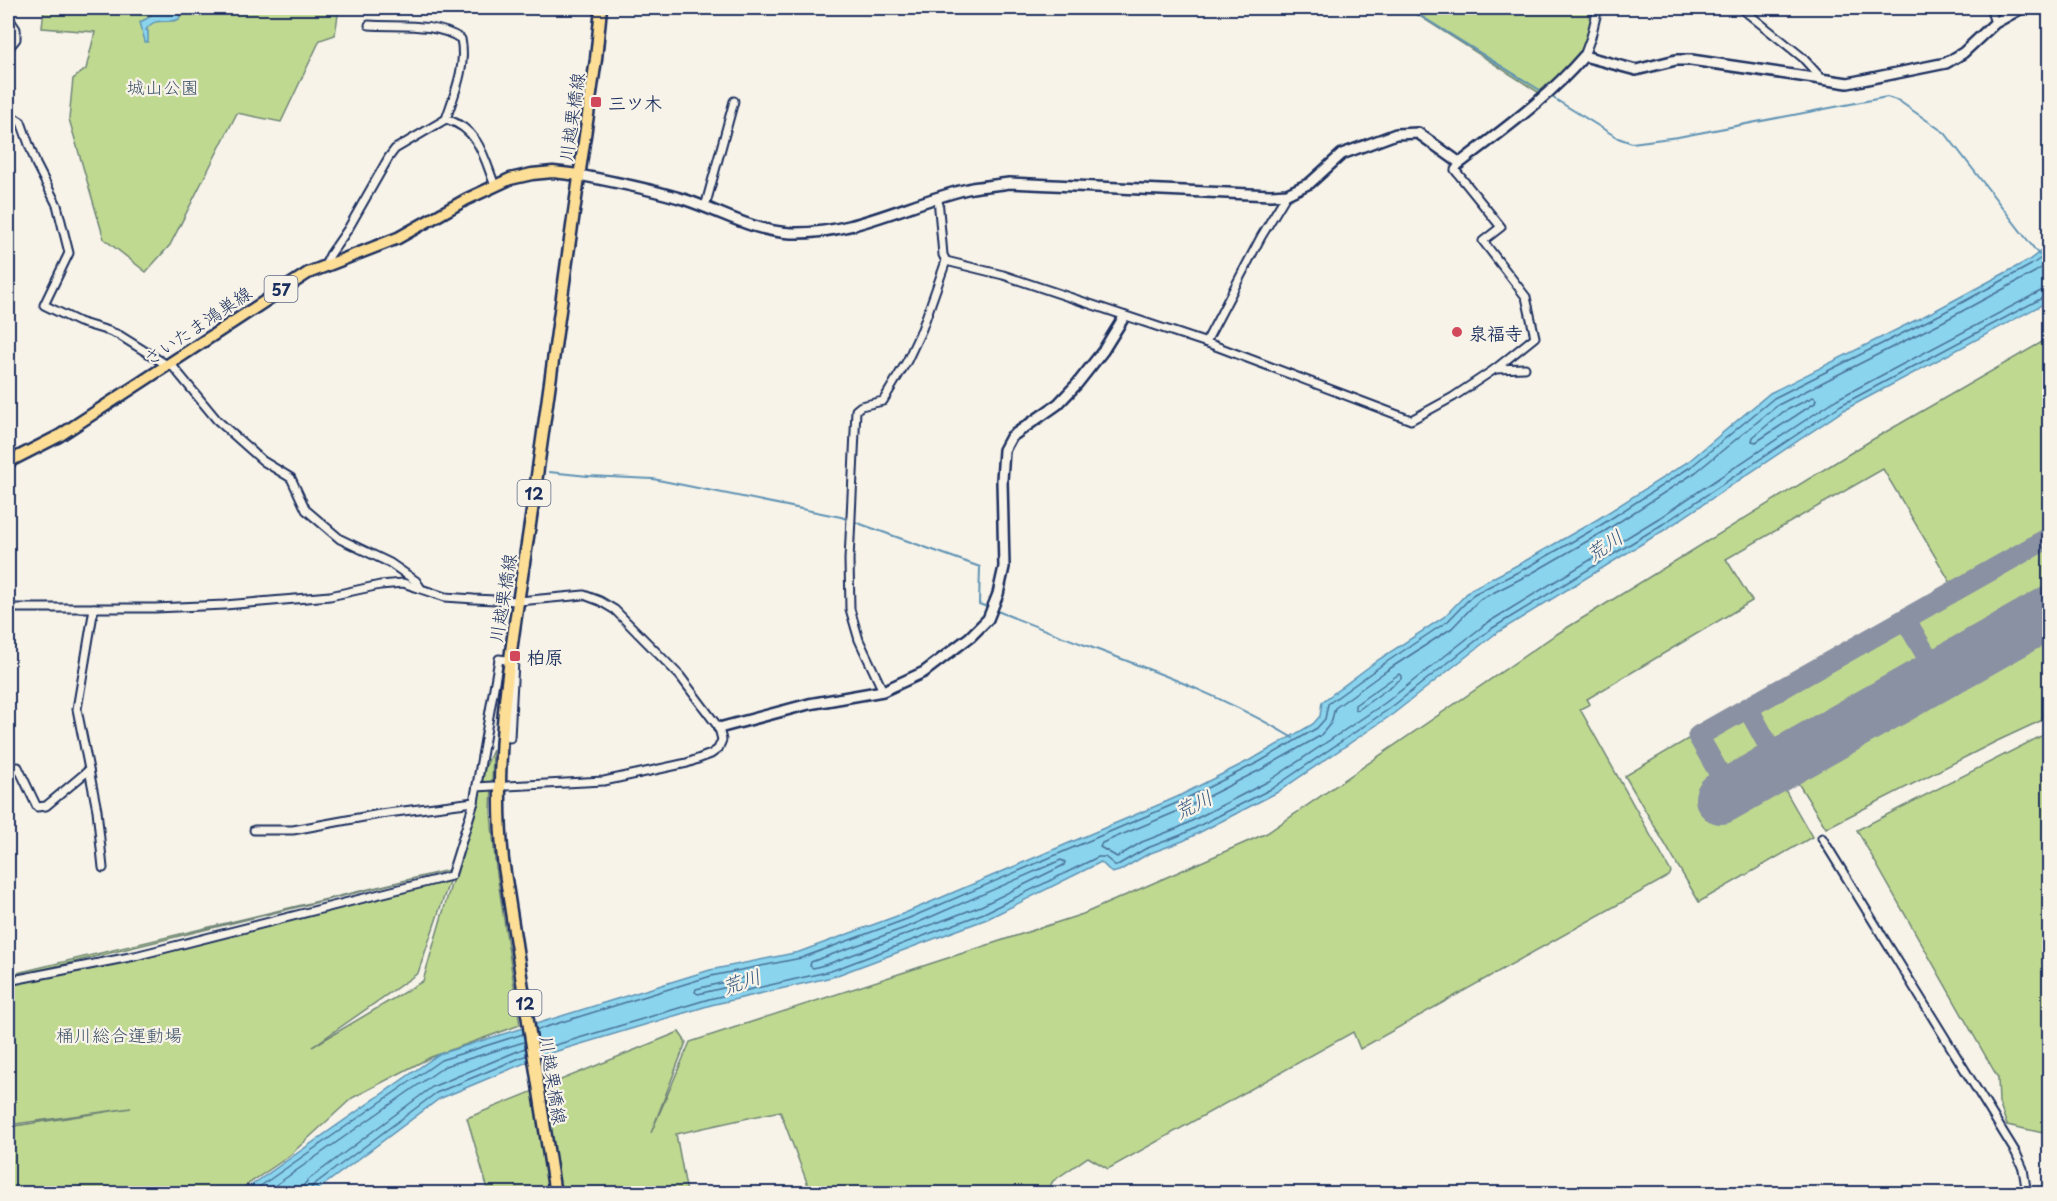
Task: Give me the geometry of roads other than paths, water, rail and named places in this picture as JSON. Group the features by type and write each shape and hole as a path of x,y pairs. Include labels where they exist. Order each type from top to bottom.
{"main road":[{"name":"川越栗橋線","path":"555,1194 501,837 500,757 508,660 519,602 601,8"},
{"name":"さいたま鴻巣線","path":"8,462 59,436 290,284 325,265 398,238 467,199 510,179 553,172 579,175"}],"street":[{"path":"946,261 1003,275 1206,342 1411,420 1453,397 1495,369 1535,337 1526,297 1483,241 1501,227 1455,170 1460,163 1528,111 1561,82 1584,56 1598,8"},
{"path":"1741,8 1802,57 1822,79"},
{"path":"1990,8 1995,23"},
{"path":"1584,56 1636,70 1676,60 1752,68 1848,83 1946,63 1963,53 1995,23 2022,8"},
{"path":"8,17 16,29 16,39 8,49"},
{"path":"325,265 388,157 395,149 446,119 461,69 464,48 461,39 455,35 419,26 369,25"},
{"path":"705,207 734,101"},
{"path":"8,114 21,122 36,164 57,205 69,253 44,305 79,322 119,335 169,364 216,420 263,461 291,478 306,510 340,539 390,563 416,580 420,588"},
{"path":"446,119 465,127 473,136 480,147 495,186"},
{"path":"579,175 647,189 705,207 732,220 764,230 808,232 858,224 938,198 1009,183 1287,194 1310,183 1342,154 1396,134 1418,134 1460,163"},
{"path":"1206,342 1261,237 1287,194"},
{"path":"884,691 858,640 850,609 849,560 856,410 861,406 883,401 912,350 946,261 943,255 938,198"},
{"path":"720,728 809,704 884,691 924,672 956,650 988,619 998,594 1004,567 1002,480 1004,450 1011,436 1058,404 1077,384 1103,351 1124,316"},
{"path":"1495,369 1525,368"},
{"path":"8,608 223,605 330,596 380,585 403,583 446,597 519,602 584,595 615,610 680,676 720,728 722,740 718,749 687,763 604,781 507,786"},
{"path":"94,608 77,709 97,810 103,868"},
{"path":"8,981 135,956 451,876 474,802 499,659 514,662 510,738"},
{"path":"8,769 18,767 37,807 46,806 89,770"},
{"path":"477,787 493,786"},
{"path":"254,830 293,830 380,814 474,802"},
{"path":"1822,838 2016,1153 2023,1169 2027,1194"}],"water":[{"path":"155,8 183,8 179,19 150,25 146,30 148,31 148,42 145,42 140,22 150,17"},
{"name":"荒川","path":"2049,245 2049,301 1844,410 1666,529 1495,634 1393,714 1276,793 1183,841 1148,854 1119,871 1112,873 1101,862 987,919 832,977 711,1005 544,1055 439,1099 313,1193 239,1194 439,1054 710,970 799,952 905,913 1177,797 1256,757 1313,724 1320,716 1322,702 1378,660 1444,617 1471,589 1598,519 1689,461 1770,393 1936,310 2029,260"}],"waterway":[{"path":"1408,8 1543,92"},
{"path":"1550,96 1618,138 1632,143 1678,137 1887,97 1899,101 1945,133 2039,255"},
{"path":"549,472 653,479 841,517 980,567 979,604 990,608"},
{"path":"995,610 1147,668 1221,700 1293,738"}],"place":[{"name":"三ツ木","path":"596,102"},
{"name":"泉福寺","path":"1457,332"},
{"name":"柏原","path":"515,656"}],"park label":[{"name":"城山公園","path":"163,86"},
{"name":"桶川総合運動場","path":"119,1034"}]}
